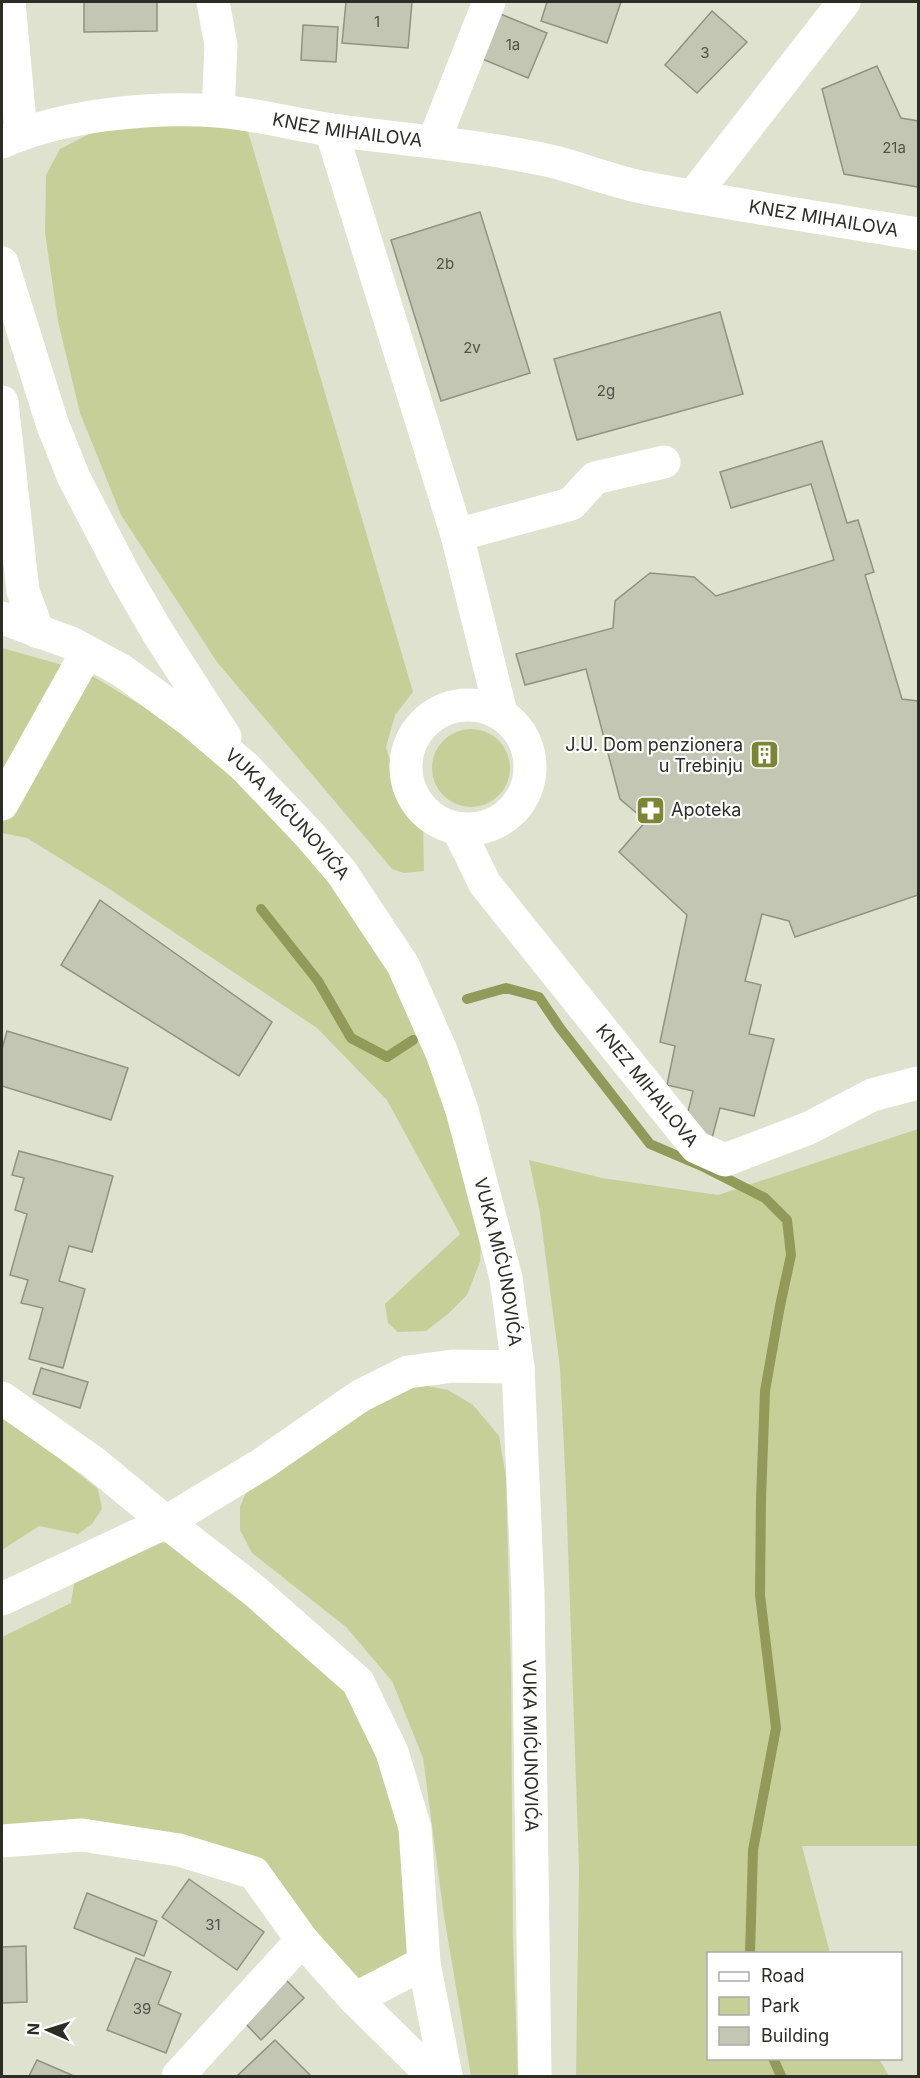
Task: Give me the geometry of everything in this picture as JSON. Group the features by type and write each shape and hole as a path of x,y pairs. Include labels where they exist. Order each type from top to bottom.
{"street":[{"path":"9,2 11,137"},
{"path":"213,2 221,45 218,111"},
{"path":"434,141 489,2"},
{"path":"693,196 843,2"},
{"name":"KNEZ MIHAILOVA","path":"11,137 56,124 126,113 157,110 218,111 277,118 331,130 434,141 551,161 643,188 918,234"},
{"path":"331,130 457,535 501,713"},
{"path":"2,263 52,423 74,478 125,576 158,633 244,766"},
{"path":"2,402 23,591 38,632"},
{"path":"457,535 571,504 595,478 664,462"},
{"name":"VUKA MIĆUNOVIĆA","path":"2,618 71,643 121,670 160,697 244,766 308,833 342,873 403,965 421,1003 462,1110 506,1278 518,1367 528,1593 536,2076"},
{"path":"2,804 87,652"},
{"path":"463,704 483,706 501,713 517,728 528,747 531,768 527,789 516,808 500,822 480,829 458,830 438,823 421,809 410,792 405,773 407,753 414,735 427,719 444,709 463,704"},
{"name":"KNEZ MIHAILOVA","path":"458,830 485,884 696,1148 725,1160 809,1128 872,1095 918,1083"},
{"path":"2,1599 166,1522 262,1464 360,1395 408,1372 453,1366 518,1367"},
{"path":"2,1398 93,1462 256,1592 358,1682 392,1752 416,1828 424,1963 446,2076"},
{"path":"2,1840 82,1835 179,1850 254,1873 302,1940 355,1999 433,2076"},
{"path":"178,2076 302,1940"},
{"path":"355,1999 424,1963"}],"green space":[{"path":"172,122 247,128 413,692 395,715 386,747 398,787 413,811 423,821 424,871 404,873 392,869 217,662 121,515 80,413 58,321 45,233 46,175 60,149 101,128"},
{"path":"2,648 84,671 146,708 214,758 323,873 378,944 430,1056 481,1240 480,1262 467,1295 426,1331 398,1332 388,1323 385,1304 460,1234 387,1100 317,1028 108,888 27,838 2,833"},
{"path":"471,729 486,732 503,746 510,768 507,783 493,800 471,807 456,804 439,790 432,768 435,753 449,736"},
{"path":"918,1129 918,1846 802,1846 830,1952 707,1952 707,2060 880,2060 889,2076 576,2076 579,1868 560,1368 540,1213 529,1160 602,1178 718,1195"},
{"path":"413,1383 448,1390 473,1405 499,1436 506,1477 511,1674 513,1938 518,2076 471,2076 444,1916 423,1758 392,1681 346,1627 252,1553 240,1530 240,1507 249,1485 365,1402"},
{"path":"2,1413 98,1489 102,1509 92,1524 78,1534 39,1526 2,1550"},
{"path":"172,1542 348,1689 382,1753 405,1829 414,1957 355,1983 262,1863 2,1832 2,1637 71,1603 75,1578 138,1545"}],"building":[{"path":"84,2 157,2 157,31 84,32"},
{"path":"346,2 412,2 408,48 342,43"},
{"path":"547,2 621,2 607,43 541,21"},
{"path":"712,11 747,42 697,93 665,65"},
{"path":"498,13 547,33 528,78 480,58"},
{"path":"303,25 338,27 336,62 301,60"},
{"path":"877,66 901,118 918,121 918,187 844,174 822,89"},
{"path":"480,212 530,373 441,401 391,240"},
{"path":"720,312 743,394 577,440 554,359"},
{"name":"J.U. Dom penzionera u Trebinju","path":"822,441 847,523 858,520 874,572 865,575 902,699 918,701 918,895 795,937 789,921 762,914 745,981 761,985 749,1034 774,1039 754,1116 720,1108 711,1142 686,1120 693,1091 667,1085 675,1046 660,1042 687,915 619,852 646,821 620,799 586,669 525,685 516,654 613,628 615,601 650,573 694,577 716,596 834,560 811,484 731,508 720,472"},
{"path":"100,900 272,1022 239,1076 61,965"},
{"path":"7,1031 128,1068 111,1120 2,1086 2,1049"},
{"path":"19,1151 113,1176 92,1252 69,1246 59,1281 85,1289 63,1368 29,1359 43,1308 21,1303 28,1280 10,1275 27,1214 15,1210 24,1178 12,1175"},
{"path":"41,1368 88,1382 80,1408 33,1394"},
{"path":"189,1879 264,1932 237,1970 162,1917"},
{"path":"87,1893 157,1921 144,1956 74,1928"},
{"path":"26,1946 27,2002 2,2003 2,1947"},
{"path":"136,1958 171,1972 158,2004 181,2014 166,2053 107,2030"},
{"path":"270,1964 304,1998 261,2040 229,2006"},
{"path":"275,2040 311,2076 237,2076"},
{"path":"37,2060 74,2076 29,2076"}],"waterway":[{"path":"261,909 318,981 351,1038 387,1057 413,1040"},
{"path":"467,999 506,988 539,997 560,1028 650,1144 704,1167 765,1198 787,1220 791,1255 765,1391 761,1499 760,1595 776,1728 753,1850 750,1952"},
{"path":"774,2060 781,2076"}],"place":[{"name":"J.U. Dom penzionera u Trebinju","path":"764,755"},
{"name":"Apoteka","path":"650,810"}]}
